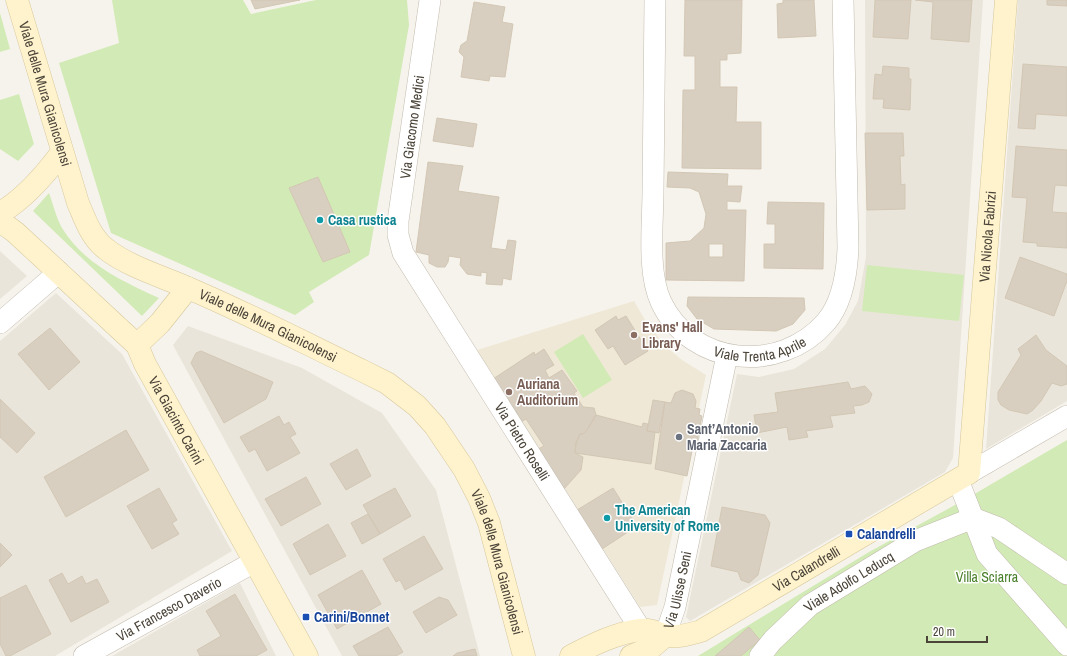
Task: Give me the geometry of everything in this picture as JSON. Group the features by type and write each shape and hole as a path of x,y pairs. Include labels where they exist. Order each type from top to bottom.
{"street":[{"name":"Viale delle Mura Gianicolensi","path":"17,0 78,203 88,226 99,244 114,255 130,263 188,288 363,371 386,384 417,406 435,426 464,469 485,511 524,656"},
{"name":"Via Giacomo Medici","path":"403,253 398,235 398,221 430,0"},
{"name":"Viale Trenta Aprile","path":"655,0 653,257 656,286 661,303 671,320 682,333 698,344 727,355 752,356 778,353 802,342 821,327 831,315 844,284 848,248 843,0"},
{"name":"Via Nicola Fabrizi","path":"963,477 1006,0"},
{"path":"0,213 29,189 62,152"},
{"name":"Via Giacinto Carini","path":"0,221 15,232 137,345 145,364 307,656"},
{"name":"Via Pietro Roselli","path":"403,253 654,642"},
{"path":"0,323 59,272"},
{"path":"137,345 160,323 188,288"},
{"name":"Via Ulisse Seni","path":"654,642 675,607 727,355"},
{"name":"Via Calandrelli","path":"631,656 654,642 689,635 715,624 1067,416"},
{"path":"963,477 973,518 987,554 1067,645"},
{"path":"973,518 999,528 1067,574"},
{"name":"Viale Adolfo Leducq","path":"760,656 773,640 810,605 915,540 973,518"},
{"name":"Via Francesco Daverio","path":"84,656 254,562"},
{"name":"Via Calandrelli","path":"571,656 615,636 654,642"}],"shaded area":[{"path":"865,0 983,0 953,458 945,472 690,621 686,617 737,374 759,377 794,369 825,349 845,325 858,301 866,257"},
{"path":"1018,0 1067,0 1067,401 986,449"},
{"path":"0,251 27,276 0,299"},
{"path":"56,293 122,354 232,551 55,656 0,656 0,341"},
{"path":"634,301 645,320 665,346 682,360 706,375 657,605 640,607 477,350"},
{"path":"188,326 302,368 382,413 436,490 480,656 342,656 173,345"},
{"path":"240,583 276,656 112,656"}],"green space":[{"path":"112,0 243,0 251,14 316,0 407,0 409,25 369,255 309,292 314,302 295,315 111,233 59,63 119,43"},
{"path":"0,13 10,49 0,52"},
{"path":"19,94 34,144 18,161 0,149 0,100"},
{"path":"49,193 62,228 81,252 118,278 159,298 142,316 33,211"},
{"path":"867,265 964,275 959,321 862,311"},
{"path":"583,334 612,380 583,398 554,352"},
{"name":"Villa Sciarra","path":"1067,440 1067,656 698,656 869,552 966,499"}],"building":[{"path":"251,0 300,0 255,9"},
{"path":"685,0 742,0 741,53 727,54 727,60 720,60 720,87 737,87 736,122 761,122 761,169 682,168 683,90 695,90 695,56 684,56"},
{"path":"783,0 814,0 816,36 778,38 777,4 783,3"},
{"path":"875,0 911,0 908,39 873,37"},
{"path":"915,0 972,0 969,42 931,39 933,2"},
{"path":"1047,0 1067,0 1067,6 1047,5"},
{"path":"474,2 505,7 502,22 513,24 505,77 490,76 489,81 461,77 464,57 459,52 461,45 467,41"},
{"path":"1023,64 1067,67 1067,116 1036,114 1035,129 1018,128"},
{"path":"883,66 909,68 909,79 911,79 910,110 883,108 884,99 873,99 875,74 882,75"},
{"path":"437,118 477,124 473,147 433,141"},
{"path":"865,133 903,133 904,156 900,156 901,185 905,184 905,209 867,210"},
{"path":"1016,146 1067,150 1067,186 1055,185 1052,212 1067,213 1067,248 1037,246 1037,243 1023,242 1027,198 1012,197"},
{"path":"428,162 463,166 458,191 499,197 491,248 506,250 508,240 516,241 511,280 503,278 502,285 486,284 487,273 481,272 481,276 467,274 460,265 461,258 449,256 445,267 437,267 429,263 429,255 416,252"},
{"path":"668,172 728,174 727,186 742,186 740,202 727,201 727,210 746,210 744,281 666,280 666,243 690,241 704,228 706,214 699,192 690,188 667,187","holes":["709,244 723,244 723,257 709,257"]},
{"name":"Casa rustica","path":"318,177 350,252 323,262 289,188"},
{"path":"768,202 824,203 823,269 764,268 764,244 775,244 775,224 767,224"},
{"path":"1020,257 1067,274 1067,281 1054,316 1005,298"},
{"path":"688,297 804,298 805,310 793,324 776,331 714,329 697,319 687,306"},
{"path":"616,316 618,320 626,316 648,351 625,365 613,346 608,349 595,330"},
{"path":"50,328 80,362 49,390 18,354"},
{"path":"1036,335 1046,350 1067,366 1067,384 1061,386 1052,383 1041,401 1027,414 1009,410 1001,405 998,400 998,392 1021,355 1018,349"},
{"path":"544,349 554,365 545,370 549,378 562,370 577,391 574,393 583,407 594,408 596,415 587,430 583,434 580,434 576,443 575,453 583,457 581,470 563,490 538,449 544,446 526,419 521,422 516,411 512,413 493,379 534,352 535,355"},
{"path":"201,351 273,382 266,399 224,423 191,363 196,353"},
{"path":"848,382 851,389 865,386 872,394 869,402 862,405 853,406 855,413 830,416 833,427 806,431 808,437 789,440 787,427 757,433 754,415 778,412 775,393"},
{"name":"Sant’Antonio Maria Zaccaria","path":"682,390 693,394 696,401 695,408 700,409 699,415 702,416 697,442 694,441 687,476 655,469 665,402 671,403 675,393"},
{"path":"0,399 35,433 17,453 0,437"},
{"path":"653,400 665,402 659,433 647,431"},
{"path":"596,415 642,427 643,423 648,424 647,431 655,432 651,464 575,453 576,443 580,434 583,434 587,430"},
{"path":"279,416 284,425 289,422 296,434 290,437 300,453 267,471 255,449 249,452 240,437"},
{"path":"126,430 149,470 66,517 44,477"},
{"path":"357,449 371,476 346,490 330,464"},
{"path":"306,477 321,504 281,526 265,499"},
{"path":"159,488 177,520 172,523 179,534 152,549 127,506"},
{"path":"395,488 411,516 380,534 363,505"},
{"name":"The American University of Rome","path":"613,488 637,526 602,549 577,510"},
{"path":"722,507 765,515 770,523 758,575 749,583 741,580 738,572 711,566"},
{"path":"368,514 380,534 362,544 351,523"},
{"path":"328,524 346,556 310,575 293,544"},
{"path":"424,536 443,569 405,590 400,580 396,582 383,559"},
{"path":"0,543 12,555 0,567"},
{"path":"362,570 381,604 337,629 318,595"},
{"path":"62,573 68,584 82,576 86,584 97,579 109,602 71,622 49,580"},
{"path":"26,585 51,634 10,656 6,656 0,644 0,598"},
{"path":"235,594 267,650 256,656 200,656 197,650 221,636 206,611"},
{"path":"439,597 448,600 457,615 426,633 413,612"},
{"path":"388,627 403,652 396,656 359,656 353,646"},
{"path":"749,627 760,640 741,656 715,656"},
{"path":"475,649 477,656 453,656 457,653"}],"place":[{"name":"Casa rustica","path":"320,220"},
{"name":"Evans' Hall Library","path":"634,335"},
{"name":"Auriana Auditorium","path":"509,392"},
{"name":"Sant’Antonio Maria Zaccaria","path":"679,437"},
{"name":"The American University of Rome","path":"607,518"},
{"name":"Calandrelli","path":"849,534"},
{"name":"Carini/Bonnet","path":"306,617"}]}
